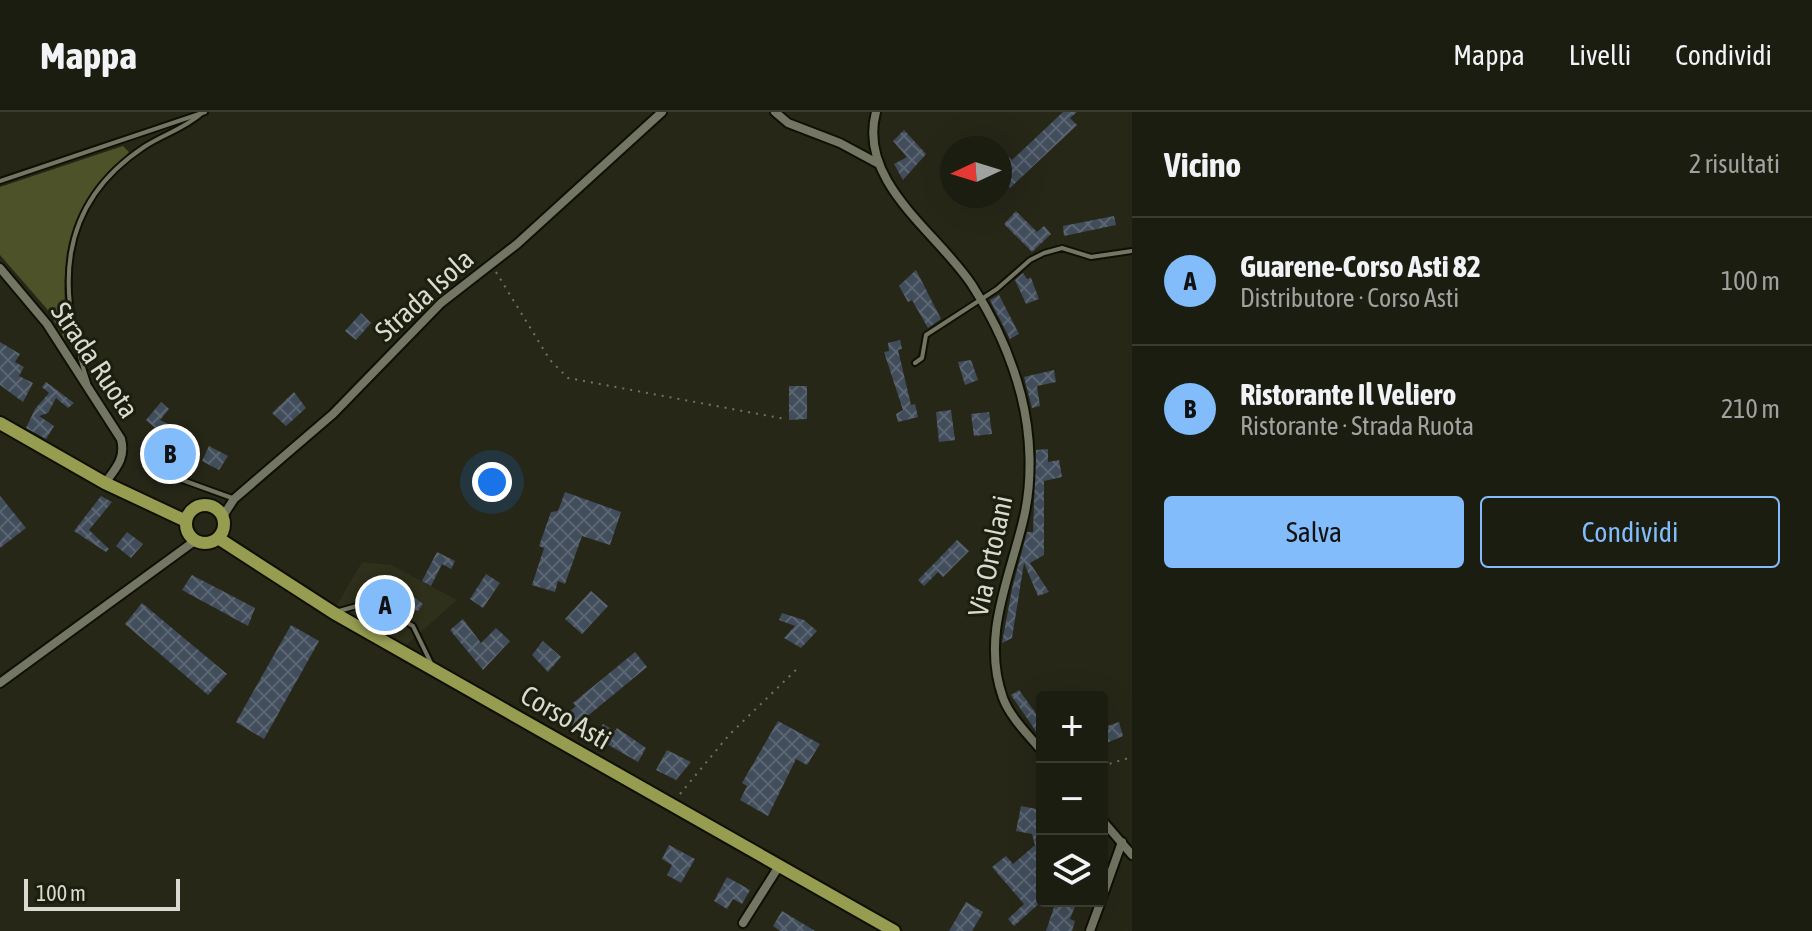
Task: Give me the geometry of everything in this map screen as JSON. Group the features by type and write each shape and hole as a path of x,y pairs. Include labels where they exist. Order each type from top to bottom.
{"main road":[{"path":"0,423 105,483 186,521"},
{"path":"203,505 215,507 223,516 224,528 218,538 207,542 196,540 188,532 186,521 192,510 203,505"},
{"name":"Corso Asti","path":"218,538 334,613 779,866 874,926 894,931"}],"street":[{"name":"Strada Isola","path":"223,516 234,499 333,414 441,303 491,264 662,112"},
{"path":"775,112 788,123 840,143 879,164"},
{"name":"Via Ortolani","path":"876,112 874,137 879,164 891,187 980,298 1015,373 1026,414 1028,453 1024,520 1004,584 994,656 1004,701 1036,743"},
{"name":"Strada Ruota","path":"0,268 47,324 124,449 121,462 105,483"},
{"path":"0,683 196,540"},
{"path":"1108,827 1132,855"},
{"path":"1108,880 1122,842"},
{"path":"743,923 779,866"},
{"path":"1090,931 1098,907"}],"lane":[{"path":"0,181 204,112"},
{"path":"92,393 69,315 67,276 78,231 90,202 107,178 143,148 185,127 204,112"},
{"path":"915,363 922,358 926,335 997,289 1030,260 1062,248 1091,257 1132,251"},
{"path":"174,477 234,499"},
{"path":"334,613 371,602 413,626 433,669"}],"path":[{"path":"491,264 550,360 568,378 785,419"},
{"path":"674,806 683,788 729,735 800,666"},
{"path":"1108,764 1132,757"}],"shaded area":[{"path":"362,562 391,565 457,600 405,646 336,607"}],"green space":[{"path":"123,146 129,152 87,201 72,236 65,274 68,340 65,340 47,309 0,255 0,187"}],"building":[{"path":"1063,112 1077,112 1070,118 1077,125 1012,186 1012,160"},
{"path":"904,130 926,154 903,180 894,164 907,157 893,141"},
{"path":"1016,211 1037,232 1044,226 1051,234 1032,252 1004,224"},
{"path":"1114,216 1116,225 1064,236 1063,226"},
{"path":"916,270 941,319 928,328 912,300 908,302 899,286"},
{"path":"1023,273 1027,279 1031,278 1039,299 1026,304 1015,280"},
{"path":"999,295 1019,334 1010,339 990,300"},
{"path":"361,313 371,323 356,340 345,331"},
{"path":"900,340 902,349 898,350 911,405 915,404 918,417 898,422 896,414 903,410 884,352 889,351 888,343"},
{"path":"0,342 20,354 15,362 24,367 19,376 33,383 23,402 0,385"},
{"path":"971,360 978,380 965,385 958,362"},
{"path":"1054,370 1056,382 1037,386 1040,406 1032,408 1024,377"},
{"path":"46,382 74,403 68,408 56,398 48,413 39,416 54,426 46,439 26,428 35,409 49,393 42,387"},
{"path":"789,386 807,386 807,419 789,420"},
{"path":"294,392 306,408 286,426 272,413"},
{"path":"161,402 169,409 160,420 190,435 173,463 152,451 161,433 146,420"},
{"path":"951,410 955,440 939,442 936,412"},
{"path":"989,412 992,434 974,436 971,414"},
{"path":"209,446 228,456 219,470 202,461"},
{"path":"1048,449 1048,462 1059,460 1062,477 1044,481 1044,555 1030,563 1049,592 1038,596 1024,563 1012,638 1002,643 1027,532 1033,532 1036,450"},
{"path":"565,492 621,512 610,545 582,536 565,584 558,581 555,592 532,585 544,548 539,546 551,512 558,511"},
{"path":"0,496 26,528 0,548"},
{"path":"101,496 112,502 89,530 109,549 106,552 74,531"},
{"path":"127,532 143,544 131,558 116,546"},
{"path":"957,540 969,551 943,577 938,572 924,586 918,580"},
{"path":"437,552 455,561 451,569 442,564 431,586 422,581"},
{"path":"486,574 500,583 483,608 470,599"},
{"path":"192,575 255,608 248,626 182,590"},
{"path":"392,580 423,604 418,611 376,592 382,581 390,584"},
{"path":"591,591 608,606 582,634 565,619"},
{"path":"142,603 227,674 208,695 125,624"},
{"path":"782,613 804,620 817,631 801,648 784,638 795,626 779,620"},
{"path":"463,619 481,643 496,628 510,641 483,670 450,630"},
{"path":"291,625 319,641 264,739 236,722"},
{"path":"543,641 561,657 548,672 532,655"},
{"path":"635,652 647,667 573,728 563,717 576,706 573,703"},
{"path":"1019,690 1036,714 1036,731 1011,695"},
{"path":"778,721 820,744 807,765 796,759 768,816 740,800 747,786 742,783"},
{"path":"1119,722 1123,736 1108,742 1108,726"},
{"path":"603,724 615,731 617,728 646,748 638,762 595,737"},
{"path":"667,750 691,762 676,780 656,770"},
{"path":"1021,806 1036,809 1036,906 1014,926 1008,919 1024,904 992,867 1006,856 1013,864 1035,845 1032,834 1016,831"},
{"path":"669,845 695,859 681,883 667,875 672,865 662,859"},
{"path":"727,877 750,890 742,904 733,899 727,909 714,901"},
{"path":"966,902 983,912 981,916 972,931 949,931"},
{"path":"1054,907 1075,907 1070,919 1075,921 1072,931 1046,931"},
{"path":"782,911 815,931 780,931 773,926"}],"place":[{"name":"Ristorante Il Veliero","path":"170,454"},
{"name":"Guarene-Corso Asti 82","path":"385,605"}]}
